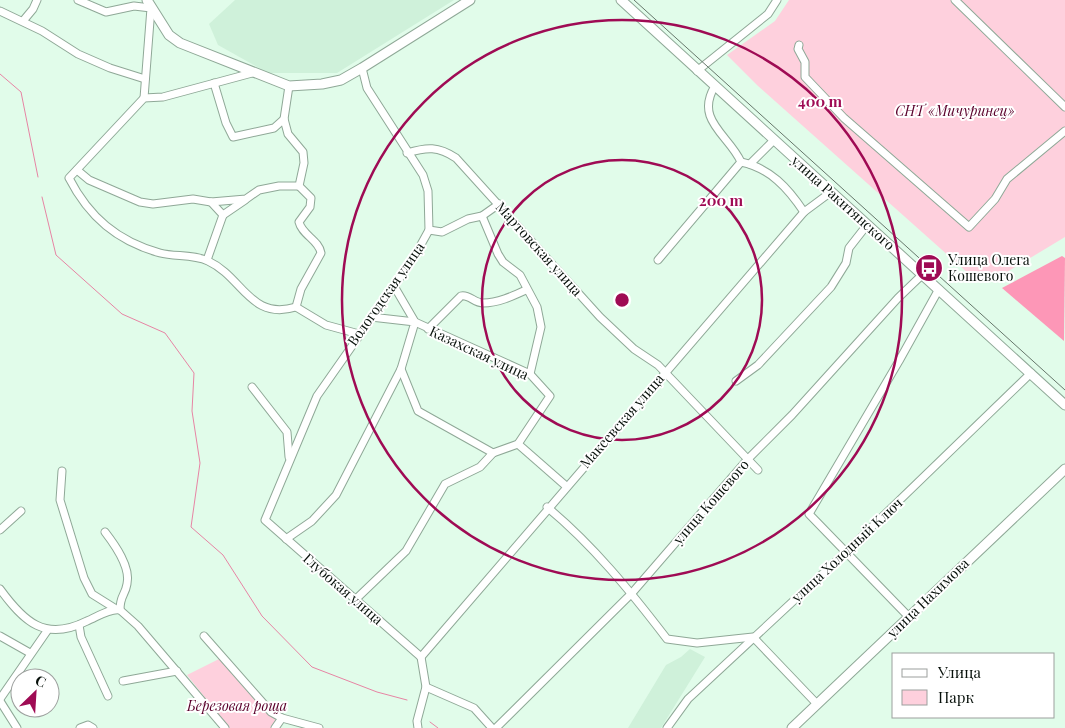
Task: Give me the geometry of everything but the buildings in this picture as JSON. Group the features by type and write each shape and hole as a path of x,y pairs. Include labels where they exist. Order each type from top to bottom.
{"main road":[{"path":"149,4 169,35 180,43 289,86 305,86 340,80 470,0"},
{"name":"улица Ракитянского","path":"621,0 1065,405"},
{"name":"улица Нахимова","path":"792,728 1065,469"}],"street":[{"path":"22,21 33,9 37,0"},
{"path":"78,0 106,12 149,4 144,98 69,178 81,201 97,218 128,241 161,253 207,260 220,268 250,298 267,310 283,311 296,307 326,325 359,334"},
{"path":"697,70 768,14 777,0"},
{"path":"955,0 1065,107"},
{"path":"0,11 22,21 78,54 110,68 146,79"},
{"path":"799,45 798,49 805,62 805,77 844,118 969,227 995,199 1007,179 1065,131"},
{"name":"Вологодская улица","path":"265,520 299,434 317,396 394,286 429,230 428,191 423,175 406,153 367,88 362,68"},
{"path":"144,98 162,97 252,73"},
{"path":"214,83 226,123 233,137 274,128 284,119"},
{"path":"289,86 284,119 288,134 303,152 304,163 299,186"},
{"path":"715,86 709,95 708,106 712,122 736,152 741,162"},
{"path":"750,164 774,140"},
{"name":"Мартовская улица","path":"406,153 427,147 445,150 456,158 600,317 664,372 758,470"},
{"path":"741,162 771,174 788,189 804,212"},
{"path":"658,260 741,162"},
{"path":"77,170 89,180 140,202 153,204 193,198 211,202 246,199"},
{"path":"207,260 223,215 259,190 279,186 299,186 311,198 310,207 300,222 300,228 317,244 321,253 302,289 296,307"},
{"name":"Макеевская улица","path":"421,657 664,372 804,212 830,192"},
{"path":"211,202 223,215"},
{"path":"429,230 442,232 468,219 482,216 499,204"},
{"path":"482,216 498,254 503,262 520,275 526,290 537,308 542,327 530,374"},
{"path":"736,381 758,365 831,287 846,263 849,248 867,225"},
{"name":"улица Кошевого","path":"494,728 632,593 748,460 792,415 898,298 923,274"},
{"name":"Казахская улица","path":"394,286 415,322 428,330 530,374 550,396 518,444"},
{"path":"908,616 809,514 862,426 939,289"},
{"path":"428,330 460,296 464,295 482,303 500,300 526,290"},
{"path":"286,539 312,521 336,496 401,369 415,322 371,317"},
{"path":"401,369 418,411 493,452"},
{"name":"улица Холодный Ключ","path":"667,728 688,699 846,552 1030,373"},
{"path":"252,387 287,432 289,461"},
{"path":"287,432 299,434"},
{"path":"355,600 406,551 444,484 480,467 493,452 518,444 566,486"},
{"path":"62,471 60,500 84,578 92,594 118,610 177,672 225,728"},
{"path":"548,508 561,519 632,593 667,639 696,643 753,637 817,704"},
{"path":"0,530 21,511"},
{"name":"Глубокая улица","path":"265,520 421,657"},
{"path":"105,532 122,554 127,573 127,584 120,597 118,610"},
{"path":"0,589 21,616 47,630 79,626 118,610"},
{"path":"79,626 80,637 108,696"},
{"path":"17,728 0,700 47,630"},
{"path":"0,636 30,653"},
{"path":"204,636 271,712 282,718 319,728"},
{"path":"418,728 417,721 426,687 421,657"},
{"path":"123,681 177,672"},
{"path":"426,687 474,708 494,728"},
{"path":"275,728 282,718"},
{"path":"80,728 88,724 93,728"}],"shaded area":[{"path":"235,0 454,0 337,73 268,73 218,45 209,24"},
{"path":"1062,256 1065,258 1064,341 1002,288"},
{"path":"690,649 705,657 661,728 628,728 666,665 681,657"}],"green space":[{"name":"СНТ «Мичуринец»","path":"789,0 1065,0 1065,237 997,278 978,282 758,86 727,55 775,21"},
{"name":"Березовая роща","path":"221,658 278,723 275,728 229,728 187,675"}],"waterway":[{"path":"0,74 21,92 38,177"},
{"path":"42,197 56,255 122,314 165,333 194,373 192,411 200,463 191,527 223,555 262,616 312,667 377,692 407,700"},
{"path":"430,722 438,728"}],"tram line":[{"path":"634,0 1065,390"}],"place":[{"name":"Улица Олега Кошевого","path":"929,268"}]}
